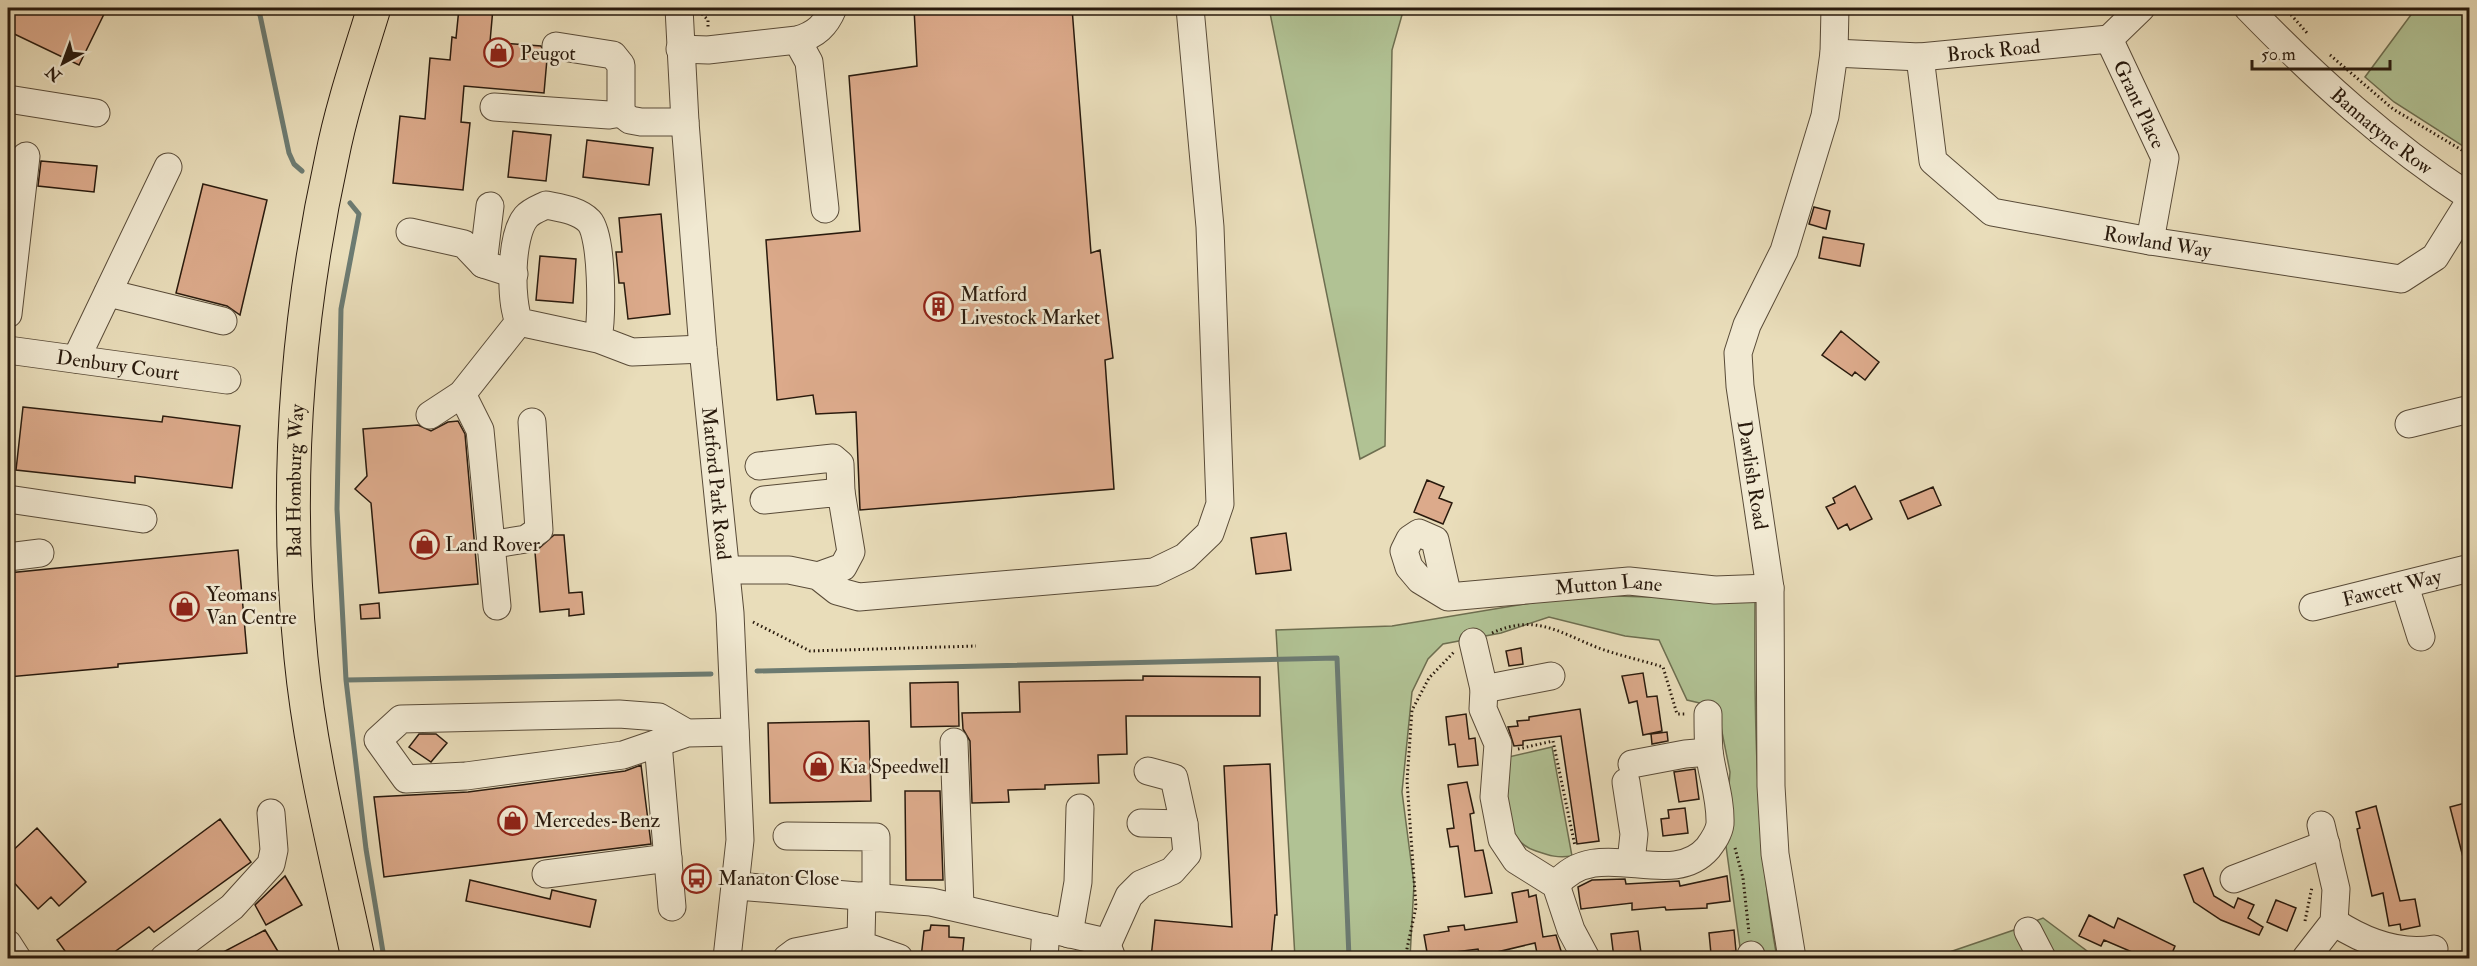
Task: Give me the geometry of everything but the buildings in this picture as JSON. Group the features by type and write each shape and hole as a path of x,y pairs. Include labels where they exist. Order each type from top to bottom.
{"main road":[{"name":"Bad Homburg Way","path":"358,958 312,742 301,658 294,540 295,406 302,329 332,155 374,8"}],"street":[{"name":"Matford Park Road","path":"679,8 685,122 704,349 721,500 730,613 740,840 737,886 727,958"},
{"path":"680,49 708,50 797,40 820,30 833,8"},
{"path":"726,570 789,570 818,576 837,591 859,597 1154,572 1185,557 1210,533 1220,504 1210,227 1190,8"},
{"name":"Dawlish Road","path":"1792,958 1775,854 1770,588 1737,353 1747,325 1784,251 1825,117 1833,52 1835,8"},
{"path":"2109,39 2141,8"},
{"name":"Bannatyne Row","path":"2248,8 2340,99 2416,162 2469,199"},
{"name":"Brock Road","path":"1833,52 1920,57 2109,39"},
{"name":"Grant Place","path":"2109,39 2165,158 2150,241"},
{"path":"797,40 809,62 825,209"},
{"path":"556,46 613,55 621,65 621,113"},
{"name":"Rowland Way","path":"1920,57 1933,161 1992,212 2150,241 2401,279 2435,257 2469,199"},
{"path":"8,99 96,113"},
{"path":"494,107 609,115 621,113 630,120 641,122 685,122"},
{"path":"8,314 26,156"},
{"path":"76,359 168,167"},
{"path":"519,322 513,301 514,273 522,224 528,215 546,205 583,216 595,230 602,313 598,339"},
{"path":"483,264 490,206"},
{"path":"410,232 464,244 483,264 514,273"},
{"path":"108,293 224,321"},
{"path":"519,322 598,339 632,352 704,349"},
{"path":"430,416 462,394 519,322"},
{"name":"Denbury Court","path":"8,350 227,380"},
{"path":"462,394 480,430 489,545 497,606"},
{"path":"2409,424 2469,409"},
{"path":"489,545 526,539 539,530 532,422"},
{"path":"759,466 833,458 840,464 841,492 851,552 843,567 818,576"},
{"path":"764,500 841,492"},
{"path":"8,499 143,519"},
{"path":"8,556 40,553"},
{"name":"Fawcett Way","path":"2313,607 2405,586 2469,568"},
{"name":"Mutton Lane","path":"1448,597 1629,581 1715,590 1770,588"},
{"path":"2405,586 2421,638"},
{"path":"1473,642 1484,689 1483,709 1494,733 1499,753 1494,797 1502,839 1516,860 1556,885 1571,930 1586,958"},
{"path":"1484,689 1551,676"},
{"path":"687,733 659,717 620,714 401,719 378,740 406,779 466,776 623,755 687,733 735,732"},
{"path":"1556,885 1562,877 1580,867 1612,860 1665,865 1684,863 1698,857 1715,839 1720,825 1718,790 1697,753 1708,714"},
{"path":"954,742 960,906"},
{"path":"658,743 672,907"},
{"path":"1631,862 1634,834 1629,773 1697,753"},
{"path":"737,886 960,906 1057,931 1110,952 1129,896 1141,884 1172,871 1187,854 1184,824 1174,778 1148,771"},
{"path":"1044,958 1078,882 1080,808"},
{"path":"164,958 232,907 271,864 274,850 271,813"},
{"path":"1141,824 1184,824"},
{"path":"2234,879 2318,850 2323,835 2336,889 2334,922 2306,958"},
{"path":"787,836 876,837 869,897 861,939 864,946 872,951 899,958"},
{"path":"546,874 668,858"},
{"path":"2334,922 2348,932 2388,947 2416,952 2434,949"},
{"path":"2028,931 2042,958"},
{"path":"787,958 795,952 861,939"},
{"path":"8,944 17,958"}],"path":[{"path":"2285,8 2310,36"},
{"path":"2324,49 2393,109 2469,155"},
{"path":"730,613 810,651 976,646"},
{"path":"1404,958 1416,907 1407,781 1412,710 1429,678 1449,656 1505,627 1532,623 1557,628 1598,648 1663,667 1677,714 1708,714"},
{"path":"1539,744 1553,741 1580,867"},
{"path":"1720,825 1726,828 1733,841 1743,878 1751,957"},
{"path":"2303,929 2312,885"}],"green space":[{"path":"1269,8 1404,8 1392,50 1385,446 1360,459"},
{"path":"2416,8 2469,8 2469,150 2394,102 2365,77"},
{"path":"1579,595 1755,600 1758,779 1765,869 1777,958 1753,958 1741,954 1725,839 1730,772 1717,707 1687,700 1659,640 1625,636 1549,617 1501,633 1443,644 1428,659 1412,692 1402,792 1414,884 1410,958 1295,958 1276,630 1392,626"},
{"path":"1552,747 1572,856 1550,855 1524,845 1515,836 1506,812 1504,758"},
{"path":"2043,918 2087,951 2083,958 2052,958 2030,923"},
{"path":"2014,930 2029,958 1932,958"}],"waterway":[{"path":"254,8 260,15 289,153 294,164 302,171"},
{"path":"350,203 359,214 341,309 337,509 346,680 711,674"},
{"path":"757,671 1337,658 1349,958"},
{"path":"346,680 366,849 384,958"}],"place":[{"name":"Peugot","path":"499,53"},
{"name":"Matford Livestock Market","path":"939,306"},
{"name":"Land Rover","path":"424,544"},
{"name":"Yeomans Van Centre","path":"185,606"},
{"name":"Kia Speedwell","path":"818,766"},
{"name":"Mercedes-Benz","path":"513,820"},
{"name":"Manaton Close","path":"697,878"}]}
